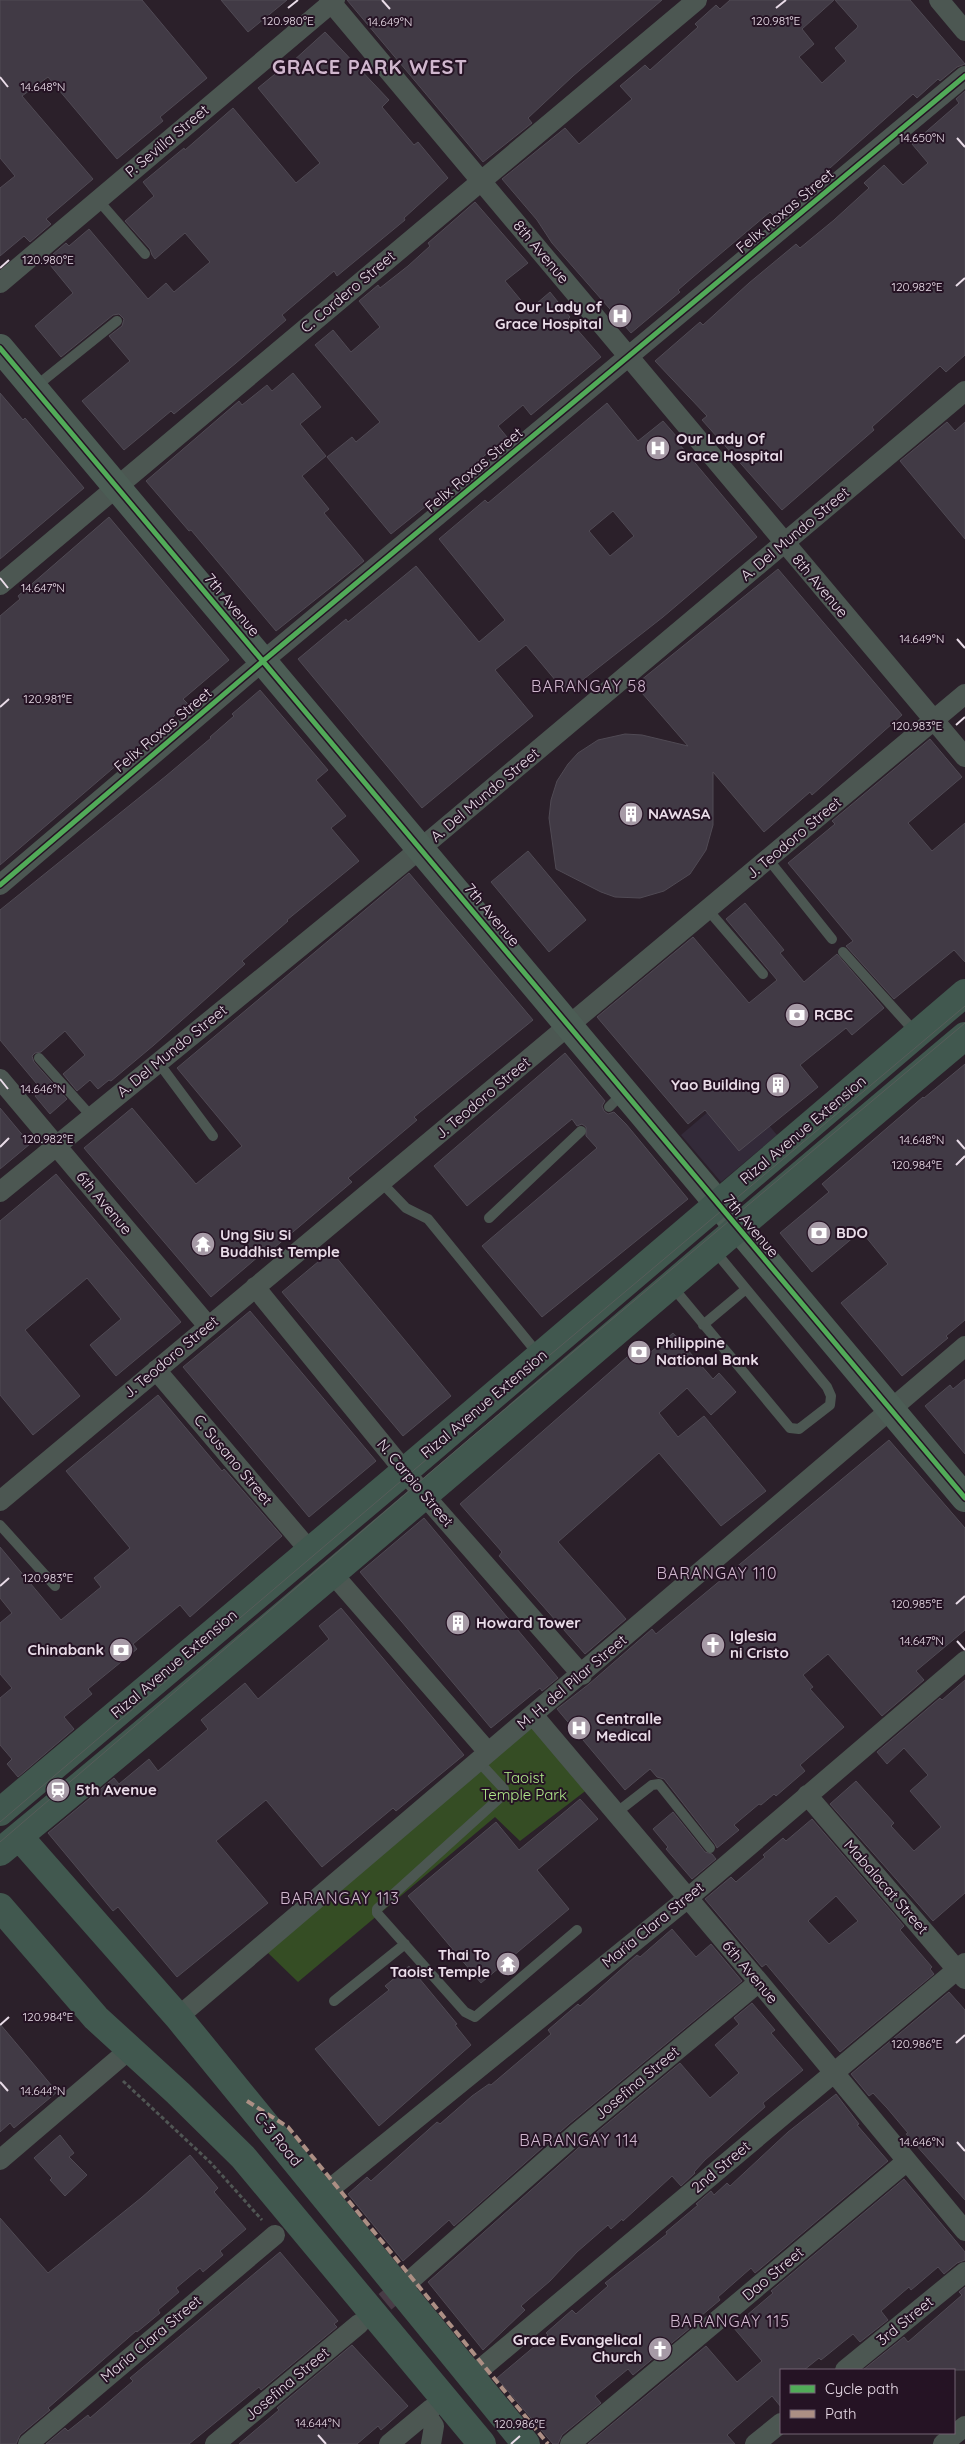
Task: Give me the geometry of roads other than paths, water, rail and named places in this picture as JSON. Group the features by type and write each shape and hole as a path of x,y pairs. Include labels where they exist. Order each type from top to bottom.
{"main road":[{"name":"Rizal Avenue Extension","path":"0,1812 405,1471 716,1203 965,993"},
{"name":"Rizal Avenue Extension","path":"11,1846 712,1248 965,1036"},
{"name":"C-3 Road","path":"11,1846 178,2017 526,2444"},
{"path":"0,1907 84,2005 243,2157 482,2444"}],"street":[{"name":"C. Cordero Street","path":"0,585 697,0"},
{"path":"939,0 965,31"},
{"name":"8th Avenue","path":"332,1 965,757"},
{"name":"P. Sevilla Street","path":"0,283 332,1"},
{"name":"Felix Roxas Street","path":"0,885 263,661 965,76"},
{"name":"7th Avenue","path":"0,348 569,1027 616,1099 716,1203 965,1498"},
{"name":"A. Del Mundo Street","path":"0,1192 420,849 965,391"},
{"name":"J. Teodoro Street","path":"0,1501 254,1286 569,1027 965,694"},
{"name":"6th Avenue","path":"0,1079 208,1326"},
{"name":"N. Carpio Street","path":"254,1286 424,1495 582,1675"},
{"name":"M. H. del Pilar Street","path":"178,2017 582,1675 889,1409 965,1346"},
{"name":"C. Susano Street","path":"156,1370 310,1551"},
{"path":"332,1573 483,1757"},
{"name":"Maria Clara Street","path":"336,2184 688,1898 965,1661"},
{"name":"6th Avenue","path":"533,1715 759,1982 965,2231"},
{"name":"Mabalacat Street","path":"807,1795 962,1970"},
{"name":"2nd Street","path":"478,2371 834,2072 962,1970"},
{"name":"Josefina Street","path":"405,2285 577,2133 759,1982"},
{"path":"0,2160 130,2048"},
{"name":"Dao Street","path":"570,2444 907,2162"},
{"name":"Maria Clara Street","path":"28,2444 275,2235"},
{"name":"3rd Street","path":"847,2369 965,2272"},
{"name":"Josefina Street","path":"215,2444 359,2324"},
{"path":"389,2444 429,2412 434,2426 431,2444"},
{"path":"756,2444 780,2424"},
{"path":"943,2444 965,2426"}],"lane":[{"path":"98,200 145,254"},
{"path":"34,388 117,321"},
{"path":"768,860 832,939"},
{"path":"708,910 763,974"},
{"path":"843,952 916,1034"},
{"path":"39,1058 91,1116"},
{"path":"158,1062 213,1136"},
{"path":"489,1218 582,1131"},
{"path":"381,1182 406,1208 428,1219 540,1356"},
{"path":"670,1285 790,1428 799,1429 830,1405 832,1396 827,1387 712,1248"},
{"path":"703,1325 746,1289"},
{"path":"0,1525 55,1586"},
{"path":"483,1757 504,1790 504,1794 377,1909 377,1914 465,2012 475,2017 577,1930"},
{"path":"616,1813 652,1785 659,1784 710,1848"},
{"path":"334,2001 405,1944"}],"tunnel":[{"path":"362,2321 405,2285"}],"tram line":[{"path":"0,1822 494,1402 965,1006"},
{"path":"0,1842 467,1441 965,1023"}],"place":[{"name":"Our Lady of Grace Hospital","path":"620,316"},
{"name":"Our Lady Of Grace Hospital","path":"658,448"},
{"name":"NAWASA","path":"631,814"},
{"name":"RCBC","path":"797,1015"},
{"name":"Yao Building","path":"778,1085"},
{"name":"BDO","path":"819,1233"},
{"name":"Ung Siu Si Buddhist Temple","path":"203,1244"},
{"name":"Philippine National Bank","path":"639,1352"},
{"name":"Howard Tower","path":"458,1623"},
{"name":"Iglesia ni Cristo","path":"713,1645"},
{"name":"Chinabank","path":"121,1650"},
{"name":"Centralle Medical","path":"579,1728"},
{"name":"5th Avenue","path":"58,1790"},
{"name":"Thai To Taoist Temple","path":"508,1964"},
{"name":"Grace Evangelical Church","path":"660,2349"}],"district":[{"name":"GRACE PARK WEST","path":"370,67"},
{"name":"BARANGAY 58","path":"589,686"},
{"name":"BARANGAY 110","path":"717,1573"},
{"name":"BARANGAY 113","path":"340,1898"},
{"name":"BARANGAY 114","path":"579,2140"},
{"name":"BARANGAY 115","path":"730,2321"}],"park label":[{"name":"Taoist Temple Park","path":"524,1786"}]}
